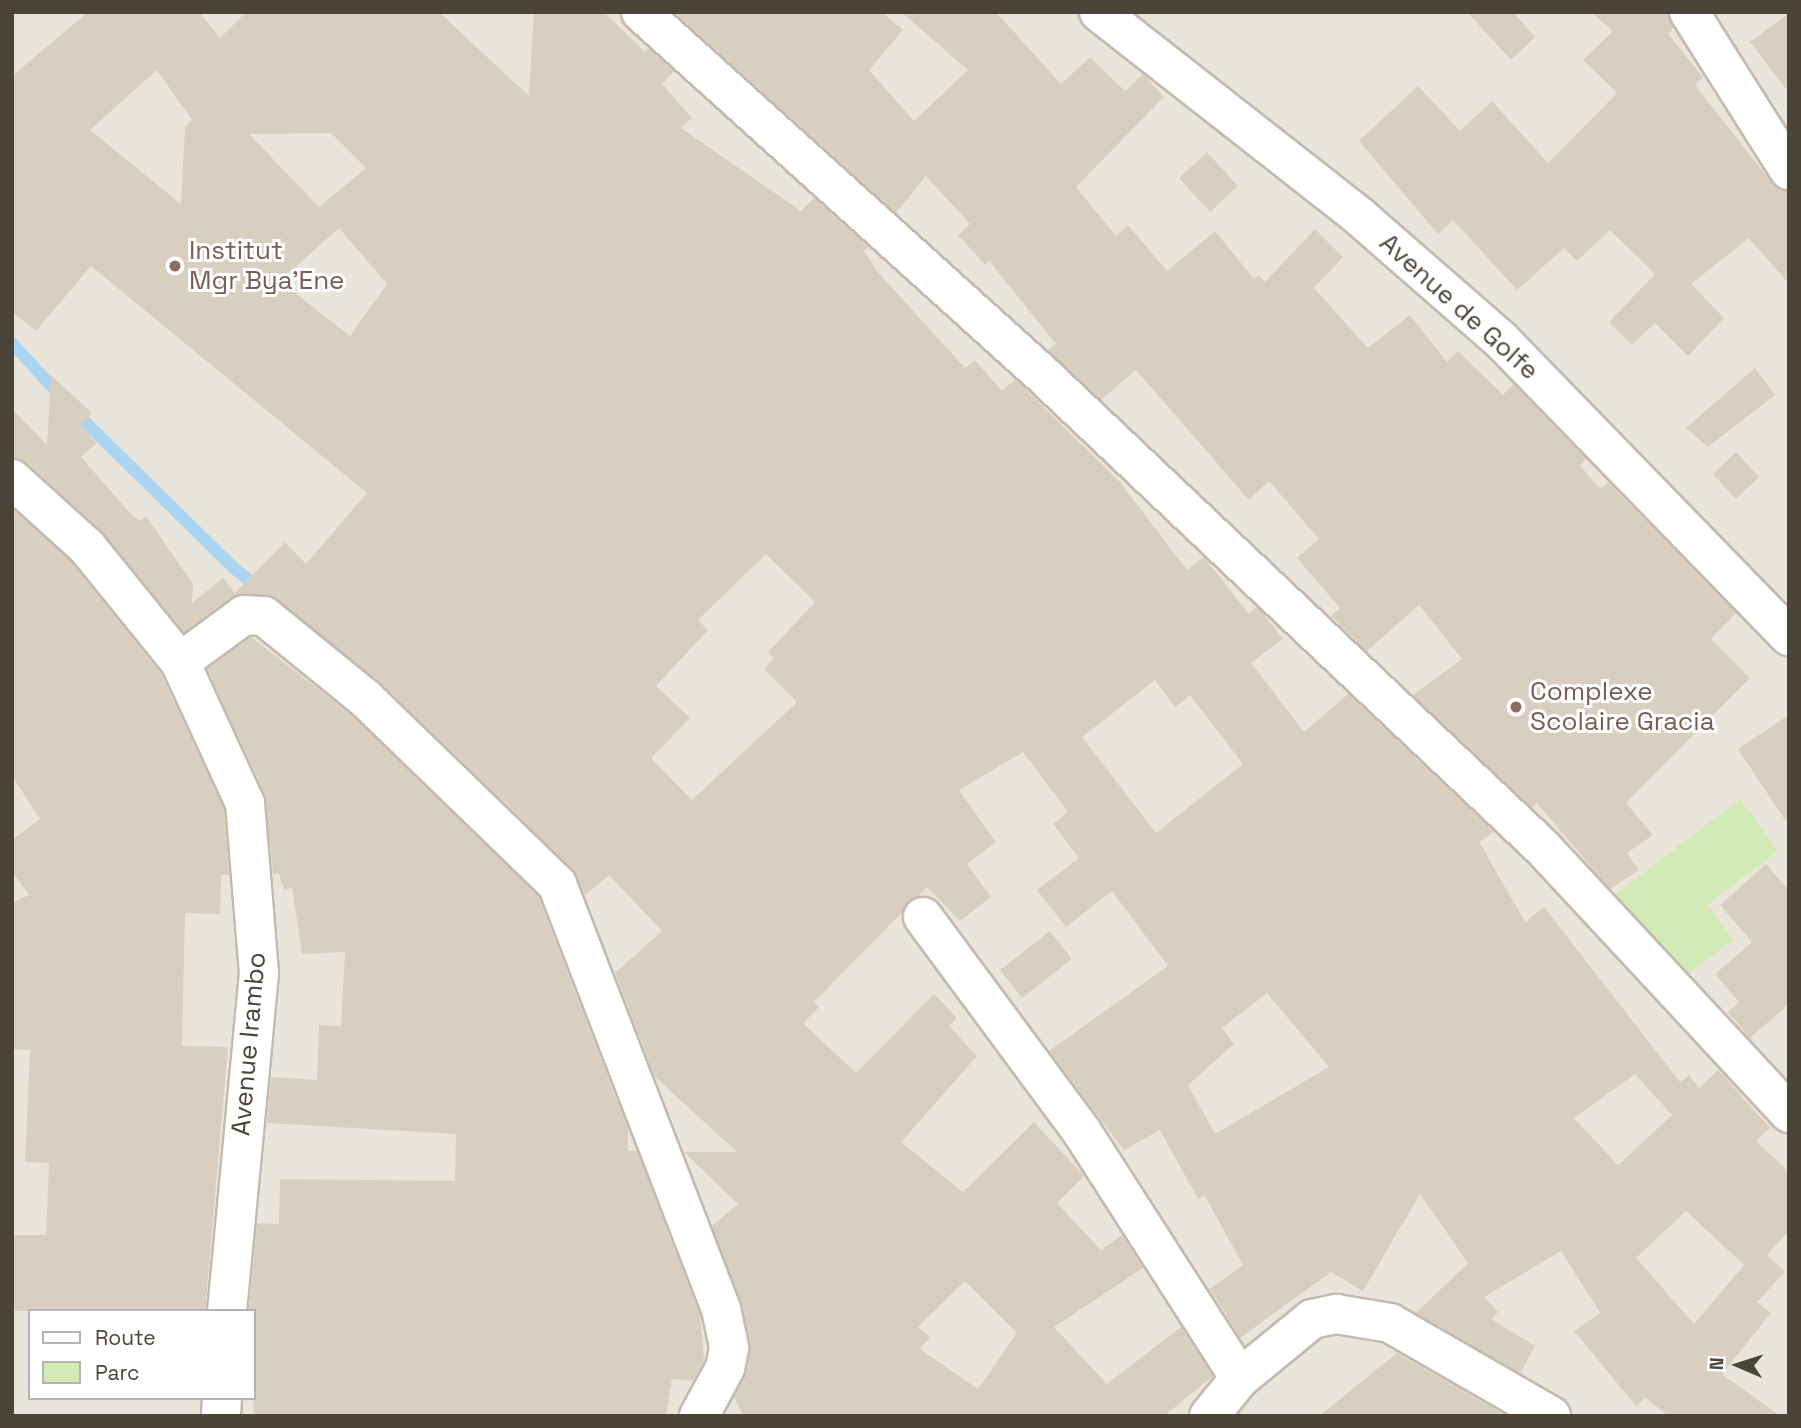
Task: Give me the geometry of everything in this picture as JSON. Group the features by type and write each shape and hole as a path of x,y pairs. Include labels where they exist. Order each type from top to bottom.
{"street":[{"path":"641,12 1033,366 1513,819 1789,1113"},
{"name":"Avenue de Golfe","path":"1099,12 1360,217 1501,340 1789,636"},
{"path":"1689,12 1789,170"},
{"name":"Avenue Irambo","path":"12,480 87,547 180,662 238,778 255,876 259,973 227,1309"},
{"path":"180,662 244,615 264,616 366,699 546,873 721,1309 729,1348 724,1368 699,1416"},
{"path":"923,917 1090,1143 1240,1378"},
{"path":"1209,1416 1240,1378 1312,1319 1365,1315 1432,1343 1551,1416"}],"shaded area":[{"path":"12,12 1789,12 1789,1416 12,1416"}],"green space":[{"path":"1740,799 1778,851 1707,905 1733,940 1680,980 1616,894"}],"building":[{"path":"88,12 199,12 220,38 246,12 439,12 529,96 534,12 604,12 645,52 648,48 674,71 662,84 692,118 681,128 801,211 814,198 868,247 864,251 876,270 965,368 975,360 1002,391 1015,379 1119,481 1187,570 1204,557 1249,614 1257,607 1262,612 1283,639 1251,663 1304,732 1348,694 1494,832 1479,842 1525,922 1544,907 1680,1082 1689,1075 1699,1088 1718,1070 1770,1128 1756,1141 1789,1172 1789,1231 1767,1255 1785,1272 1757,1302 1771,1313 1722,1374 1780,1416 1669,1416 1645,1398 1636,1406 1574,1331 1600,1313 1561,1251 1484,1297 1498,1312 1491,1319 1535,1346 1520,1373 1416,1313 1468,1263 1420,1194 1363,1291 1331,1272 1240,1338 1210,1289 1243,1265 1205,1196 1198,1199 1160,1130 1124,1150 1049,1051 1168,966 1112,891 1066,927 1037,890 1079,858 1053,824 1068,812 1023,752 959,790 996,842 967,864 991,897 960,921 927,887 814,1002 819,1007 803,1023 856,1073 934,994 957,1018 949,1026 977,1056 901,1142 963,1192 1034,1122 1084,1176 1057,1203 1101,1250 1122,1235 1143,1268 1054,1327 1107,1384 1181,1327 1213,1376 1164,1416 743,1416 734,1397 750,1344 712,1226 738,1204 684,1152 737,1152 655,1077 615,973 662,931 609,875 585,895 572,868 381,683 278,599 232,597 184,632 102,531 27,463 12,458 12,409 47,445 51,375 92,413 81,425 96,443 81,457 131,514 140,521 146,516 193,584 192,603 223,578 235,593 285,542 306,564 367,493 91,266 36,331 12,312 12,76","holes":["157,70 192,120 185,127 181,204 90,130","331,133 366,168 319,207 249,134","339,228 387,284 350,336 280,281","766,554 815,602 768,652 774,658 764,669 797,702 692,800 651,758 690,718 656,686 708,630 698,620","1155,680 1175,707 1190,695 1243,764 1156,833 1082,737","1267,993 1329,1067 1215,1134 1188,1085 1234,1044 1222,1028","1635,1074 1672,1115 1618,1165 1574,1118","1686,1211 1744,1265 1694,1324 1636,1258","965,1281 1017,1333 978,1389 920,1349 930,1337 918,1327"]},
{"path":"674,12 882,12 903,30 869,70 914,121 968,70 901,12 996,12 1061,84 1090,57 1125,91 1143,74 1164,97 1076,187 1116,236 1128,225 1167,271 1215,231 1254,279 1259,275 1265,282 1315,229 1343,257 1314,288 1368,348 1410,315 1447,362 1458,351 1503,395 1513,384 1586,459 1580,466 1600,489 1608,482 1736,613 1711,639 1750,678 1626,803 1653,835 1627,853 1639,870 1610,889 1537,803 1531,807 1413,695 1462,659 1419,605 1367,651 1331,616 1340,608 1297,558 1319,539 1269,481 1249,500 1136,370 1101,400 1048,350 1056,344 989,261 985,265 958,235 970,224 926,176 896,213"},
{"path":"1467,12 1513,12 1535,37 1511,60"},
{"path":"1591,12 1667,12 1673,28 1668,34 1703,77 1695,85 1771,182 1789,192 1789,284 1749,238 1691,284 1724,318 1688,356 1655,323 1632,345 1609,322 1655,274 1610,230 1577,261 1564,248 1517,290 1453,220 1438,234 1359,141 1418,86 1460,131 1492,101 1548,163 1617,93 1583,60 1613,31"},
{"path":"1789,13 1789,93 1750,42"},
{"path":"1207,152 1238,186 1210,212 1179,178"},
{"path":"1755,368 1775,395 1708,447 1686,428"},
{"path":"1736,452 1759,477 1736,499 1713,474"},
{"path":"12,509 71,562 161,674 224,809 229,875 221,875 220,914 185,913 182,1046 228,1047 205,1309 12,1311 12,1235 46,1235 49,1163 25,1162 30,1050 12,1049 12,903 29,895 12,872 12,840 40,819 12,776"},
{"path":"251,637 351,715 538,896 628,1129 628,1151 637,1151 700,1315 704,1360 693,1381 672,1379 666,1416 254,1416 256,1309 249,1309 257,1223 279,1224 280,1179 455,1181 456,1134 267,1123 271,1077 317,1080 319,1025 341,1026 345,952 302,954 292,887 284,890 279,874 273,874 265,794 207,669"},
{"path":"1789,715 1789,826 1738,749"},
{"path":"1766,864 1789,891 1789,1004 1750,1038 1728,1012 1739,1002 1715,974 1752,942 1720,905"},
{"path":"1050,931 1072,959 1022,998 1000,970"},
{"path":"1397,1353 1507,1416 1319,1416"}],"waterway":[{"path":"12,343 61,397"},
{"path":"73,410 235,569 363,673"}],"place":[{"name":"Institut Mgr Bya'Ene","path":"175,266"},
{"name":"Complexe Scolaire Gracia","path":"1516,707"}]}
